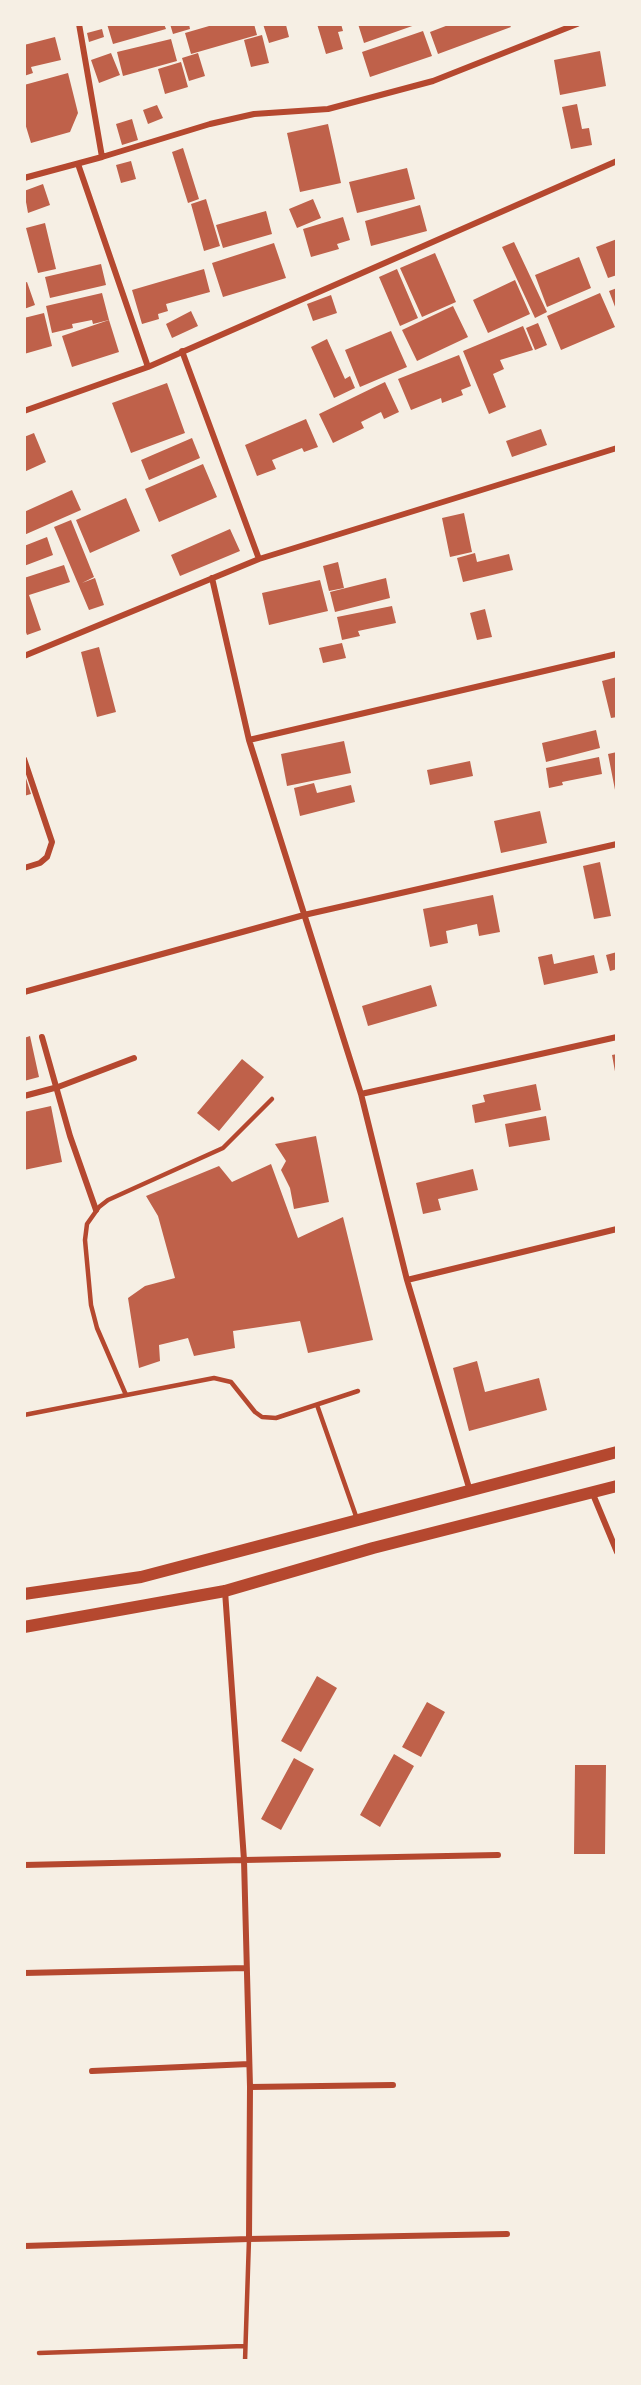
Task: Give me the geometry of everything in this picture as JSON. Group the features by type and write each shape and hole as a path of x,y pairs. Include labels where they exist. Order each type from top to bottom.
{"main road":[{"path":"24,1594 141,1576 617,1452"},
{"path":"24,1627 225,1591 373,1548 617,1486"}],"street":[{"path":"80,24 102,157"},
{"path":"24,178 210,124 254,114 328,109 433,81 577,24"},
{"path":"24,411 148,367 617,161"},
{"path":"78,164 148,367"},
{"path":"182,351 259,559"},
{"path":"24,656 259,559 617,448"},
{"path":"212,578 249,740 361,1094 407,1280 470,1491"},
{"path":"249,740 617,654"},
{"path":"24,759 52,842 47,857 40,863 24,868"},
{"path":"24,992 304,915 617,844"},
{"path":"42,1037 70,1136 96,1210"},
{"path":"361,1094 617,1037"},
{"path":"24,1096 58,1087 135,1058"},
{"path":"407,1280 617,1229"},
{"path":"592,1492 617,1552"},
{"path":"225,1591 244,1860 250,2087 249,2239"},
{"path":"24,1865 498,1856"},
{"path":"24,1973 246,1968"},
{"path":"92,2070 249,2064"},
{"path":"250,2087 393,2085"},
{"path":"24,2246 507,2234"}],"lane":[{"path":"126,1395 97,1328 91,1305 84,1240 87,1224 96,1210 108,1200 215,1154 238,1135 272,1099"},
{"path":"24,1415 223,1378 239,1390 255,1412 262,1417 276,1419 358,1391"},
{"path":"317,1405 357,1519"},
{"path":"245,2361 249,2239"},
{"path":"39,2353 244,2346"}],"building":[{"path":"107,24 164,24 166,29 113,44"},
{"path":"170,24 189,24 190,29 173,34"},
{"path":"216,24 254,24 257,35 191,54 185,33"},
{"path":"263,24 286,25 289,37 269,43"},
{"path":"317,24 341,24 343,31 338,32 343,49 326,54"},
{"path":"358,24 418,24 364,43"},
{"path":"451,24 509,24 511,27 438,54 430,32"},
{"path":"102,29 104,37 89,42 87,33"},
{"path":"423,31 432,56 370,77 362,52"},
{"path":"262,35 269,63 251,67 244,40"},
{"path":"55,37 61,60 31,67 33,73 24,76 24,45"},
{"path":"171,39 177,61 123,76 117,52"},
{"path":"600,51 606,86 560,95 554,60"},
{"path":"111,53 120,75 99,83 91,60"},
{"path":"198,53 205,76 189,81 182,58"},
{"path":"181,62 188,87 165,94 158,69"},
{"path":"68,73 78,113 70,132 31,143 24,120 24,85"},
{"path":"577,104 582,129 589,128 592,145 571,149 562,107"},
{"path":"157,105 163,118 148,124 143,110"},
{"path":"132,119 138,140 122,145 116,124"},
{"path":"328,124 341,183 300,192 287,133"},
{"path":"183,148 199,199 188,203 172,152"},
{"path":"131,161 136,179 121,183 116,165"},
{"path":"407,168 415,199 357,213 349,182"},
{"path":"43,184 50,205 28,213 24,191"},
{"path":"206,199 220,246 204,251 191,204"},
{"path":"313,199 321,218 297,228 289,209"},
{"path":"420,205 427,231 371,246 365,221"},
{"path":"266,211 272,234 223,248 216,225"},
{"path":"343,217 350,240 337,244 339,249 311,257 303,229"},
{"path":"45,223 56,269 38,273 26,228"},
{"path":"617,239 617,275 608,278 596,247"},
{"path":"514,242 547,312 535,318 502,247"},
{"path":"274,243 286,278 223,297 212,263"},
{"path":"435,253 456,302 422,317 400,268"},
{"path":"579,257 591,288 547,307 535,275"},
{"path":"101,264 106,285 50,298 45,277"},
{"path":"204,269 210,292 166,304 168,311 158,314 159,319 142,324 132,290"},
{"path":"397,269 418,318 400,326 379,277"},
{"path":"515,280 530,314 488,333 473,300"},
{"path":"27,282 35,305 24,309 24,283"},
{"path":"617,288 617,312 609,291"},
{"path":"102,293 109,320 93,324 92,320 72,324 73,328 52,333 46,306"},
{"path":"600,293 615,327 561,350 547,316"},
{"path":"331,295 337,313 313,321 307,304"},
{"path":"453,306 468,337 417,361 402,330"},
{"path":"191,311 198,326 172,338 166,324"},
{"path":"44,313 52,346 24,354 24,318"},
{"path":"109,320 119,352 72,367 62,336"},
{"path":"538,323 547,345 535,350 526,328"},
{"path":"523,326 533,350 500,360 504,369 493,374 506,407 489,414 463,351"},
{"path":"391,331 407,367 360,387 345,350"},
{"path":"327,339 345,379 350,376 355,388 334,398 311,347"},
{"path":"459,355 471,386 461,390 463,395 442,403 441,398 411,410 398,379"},
{"path":"385,382 399,412 384,419 381,412 361,422 364,428 333,443 319,414"},
{"path":"167,383 185,433 131,453 112,403"},
{"path":"306,419 318,447 304,452 302,448 272,460 276,469 257,476 245,445"},
{"path":"541,429 547,445 512,457 506,441"},
{"path":"34,433 46,462 24,472 24,437"},
{"path":"192,438 200,458 149,480 141,460"},
{"path":"203,464 217,497 159,522 145,489"},
{"path":"72,490 81,510 24,535 24,512"},
{"path":"126,498 140,531 90,553 76,520"},
{"path":"464,513 472,552 450,557 442,518"},
{"path":"71,520 94,577 82,583 95,578 104,605 89,610 54,527"},
{"path":"230,529 240,551 180,576 171,555"},
{"path":"47,537 53,555 24,566 24,546"},
{"path":"475,553 477,562 509,554 513,570 463,582 457,558"},
{"path":"338,562 344,588 329,591 323,566"},
{"path":"64,565 70,582 29,595 41,630 27,635 24,627 24,578"},
{"path":"386,578 390,598 335,612 330,592"},
{"path":"320,580 328,611 269,625 262,593"},
{"path":"392,606 396,623 358,631 360,636 342,640 337,617"},
{"path":"485,609 492,637 477,640 470,613"},
{"path":"342,643 346,658 323,663 319,648"},
{"path":"99,647 116,712 97,717 81,652"},
{"path":"617,677 617,717 611,718 602,681"},
{"path":"596,730 600,748 546,762 542,743"},
{"path":"344,741 351,773 287,786 281,754"},
{"path":"617,752 617,795 616,795 608,754"},
{"path":"599,757 602,774 562,782 563,785 549,788 546,768"},
{"path":"470,761 473,776 430,785 427,770"},
{"path":"24,772 31,794 24,796"},
{"path":"314,783 317,793 351,785 355,802 300,816 294,788"},
{"path":"540,811 547,843 501,853 494,821"},
{"path":"600,862 611,916 594,919 583,866"},
{"path":"493,895 500,932 479,936 477,924 446,931 448,943 430,947 423,909"},
{"path":"617,952 617,969 610,971 606,955"},
{"path":"552,954 554,964 594,955 598,973 544,985 538,957"},
{"path":"431,985 437,1006 368,1026 362,1006"},
{"path":"30,1036 39,1077 24,1081 24,1038"},
{"path":"617,1054 617,1077 616,1077 612,1055"},
{"path":"242,1059 264,1077 219,1131 197,1113"},
{"path":"536,1084 541,1110 475,1123 472,1105 485,1102 483,1095"},
{"path":"51,1106 62,1162 24,1170 24,1112"},
{"path":"546,1116 550,1140 509,1147 505,1124"},
{"path":"316,1136 329,1202 294,1209 290,1188 281,1170 286,1161 275,1144"},
{"path":"271,1164 298,1238 343,1217 373,1340 308,1353 300,1321 233,1331 235,1348 194,1356 188,1338 159,1345 160,1361 139,1368 128,1298 145,1286 175,1278 158,1216 146,1196 219,1166 232,1182"},
{"path":"473,1169 478,1190 438,1199 441,1210 423,1214 416,1183"},
{"path":"477,1361 485,1392 539,1378 547,1410 469,1431 453,1368"},
{"path":"317,1676 337,1688 301,1752 281,1741"},
{"path":"427,1702 445,1712 421,1757 402,1747"},
{"path":"394,1754 414,1766 380,1827 360,1815"},
{"path":"294,1758 314,1769 281,1830 261,1819"},
{"path":"575,1765 606,1765 605,1854 574,1854"}]}
